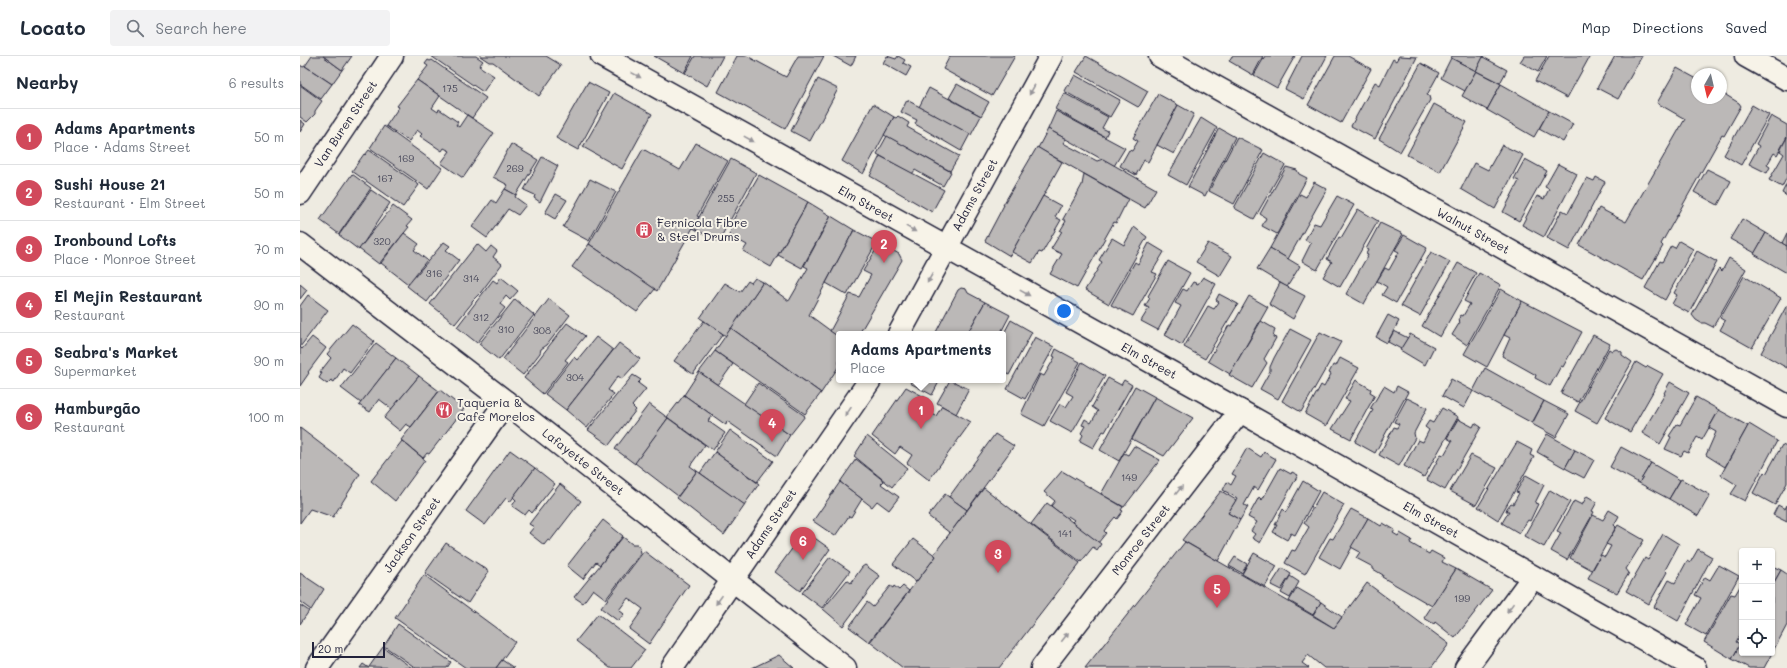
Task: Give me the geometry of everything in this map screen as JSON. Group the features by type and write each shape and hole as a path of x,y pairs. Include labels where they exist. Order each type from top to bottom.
{"street":[{"name":"Van Buren Street","path":"300,193 392,56"},
{"name":"Elm Street","path":"602,56 946,249 1240,411 1695,668"},
{"name":"Adams Street","path":"901,331 1051,56"},
{"name":"Walnut Street","path":"1160,56 1787,406"},
{"path":"1746,56 1787,79"},
{"name":"Lafayette Street","path":"300,244 506,402 845,668"},
{"name":"Adams Street","path":"672,668 868,383"},
{"name":"Jackson Street","path":"318,668 506,402"},
{"name":"Monroe Street","path":"1042,668 1240,411"},
{"path":"1466,668 1533,577"}],"building":[{"path":"312,56 323,56 342,70 332,84 305,66"},
{"path":"323,56 352,56 342,70"},
{"path":"431,56 476,56 483,61 479,66 494,76 483,92"},
{"path":"480,56 546,56 561,65 539,96 493,62 489,62"},
{"path":"654,56 693,56 684,73"},
{"path":"695,56 723,56 707,86 685,73"},
{"path":"737,56 747,56 786,77 798,56 824,56 785,129 718,92"},
{"path":"833,56 856,56 851,66"},
{"path":"887,56 896,59 898,56 905,60 903,63 911,67 906,76 883,63"},
{"path":"950,56 1015,56 992,96 943,69"},
{"path":"1086,56 1148,91 1140,105 1138,107 1076,72"},
{"path":"1232,56 1263,56 1253,75 1229,61"},
{"path":"1265,56 1295,56 1277,88 1254,75"},
{"path":"1302,56 1327,56 1304,99 1285,89"},
{"path":"1335,56 1348,56 1371,69 1341,123 1308,105"},
{"path":"1399,56 1417,57 1375,139 1351,126 1375,82 1380,85 1393,59 1396,61"},
{"path":"1452,56 1484,56 1476,71 1451,58"},
{"path":"1524,56 1547,56 1538,72 1520,62"},
{"path":"1549,56 1590,56 1567,98 1535,81"},
{"path":"1615,56 1642,56 1618,99 1597,88"},
{"path":"1483,57 1507,70 1500,83 1476,71"},
{"path":"1451,58 1476,71 1465,91 1441,78"},
{"path":"428,60 432,60 486,98 472,118 417,80 428,66 425,64"},
{"path":"1421,63 1439,73 1427,95 1429,96 1430,100 1400,152 1379,139"},
{"path":"300,65 303,67 305,66 332,84 321,99 300,84"},
{"path":"1677,68 1691,76 1691,104 1727,104 1727,96 1739,103 1741,106 1724,136 1722,135 1661,244 1663,246 1643,280 1579,245 1599,208 1626,222 1685,119 1657,103"},
{"path":"1476,71 1501,84 1487,110 1462,96"},
{"path":"1075,75 1120,100 1110,117 1064,91 1067,85 1069,86"},
{"path":"818,79 838,89 810,141 791,131"},
{"path":"417,80 440,96 432,108 438,112 439,109 458,122 456,125 459,127 467,115 494,133 463,178 441,163 450,151 444,148 442,151 420,136 422,134 417,130 409,141 386,126 399,107 397,106"},
{"path":"588,82 609,93 578,150 556,138"},
{"path":"957,84 989,102 981,116 949,98"},
{"path":"1501,84 1549,111 1534,137 1487,110"},
{"path":"300,85 322,101 315,111 315,114 307,122 300,117"},
{"path":"929,88 981,116 971,135 919,107"},
{"path":"614,93 652,114 622,169 583,147"},
{"path":"1064,93 1108,117 1102,128 1108,131 1105,137 1055,109"},
{"path":"1158,94 1178,105 1148,162 1144,160 1136,175 1120,166 1129,150 1132,151 1138,141 1133,138"},
{"path":"907,100 970,134 961,151 915,124 917,120 901,112"},
{"path":"873,104 894,117 863,174 842,161"},
{"path":"1434,104 1467,122 1440,172 1407,155"},
{"path":"1178,105 1194,114 1174,154 1157,145"},
{"path":"1752,105 1769,115 1741,165 1724,155"},
{"path":"1056,111 1125,148 1114,166 1048,129"},
{"path":"1549,111 1573,124 1563,142 1539,129"},
{"path":"898,116 909,123 907,127 959,156 950,171 884,135 894,117 896,118"},
{"path":"1771,116 1787,125 1787,137 1777,155 1774,153 1767,165 1770,167 1767,173 1749,164 1759,146 1756,144"},
{"path":"1201,118 1217,128 1186,185 1168,175"},
{"path":"300,120 305,124 300,132"},
{"path":"384,126 442,168 428,189 370,148"},
{"path":"1219,128 1235,137 1205,196 1188,187"},
{"path":"1048,129 1066,139 1063,143 1097,161 1103,159 1156,189 1145,208 1038,148"},
{"path":"887,136 951,172 943,186 915,170 912,174 877,154"},
{"path":"1237,137 1263,150 1234,204 1209,191"},
{"path":"1787,137 1787,177 1782,187 1769,180 1784,154 1780,151"},
{"name":"Fernicola Fibre & Steel Drums","path":"696,143 728,161 697,216 699,217 657,291 589,244 643,149 680,170"},
{"path":"511,144 538,160 516,195 505,189 508,185 493,177"},
{"path":"1502,145 1523,155 1495,209 1461,189 1474,163 1488,170"},
{"path":"1037,147 1062,162 1010,256 985,241 1003,205"},
{"path":"369,150 419,185 403,207 352,171 364,154 365,155"},
{"path":"1264,153 1285,165 1254,219 1234,208"},
{"path":"880,156 944,190 932,212 870,176"},
{"path":"542,157 558,166 540,202 534,198 535,195 524,190"},
{"path":"731,159 756,173 721,237 719,236 717,241 693,228"},
{"path":"1525,159 1547,171 1519,221 1503,212 1519,181 1514,179"},
{"path":"1558,164 1577,174 1544,237 1522,225 1537,196 1544,199 1549,189 1545,187"},
{"path":"1286,167 1297,170 1299,174 1307,178 1277,234 1262,226 1266,218 1260,214"},
{"path":"1707,169 1731,181 1718,205 1694,192"},
{"path":"352,174 371,188 339,234 320,220"},
{"path":"1084,174 1128,199 1116,223 1114,222 1077,288 1050,274 1062,254 1051,249 1062,231 1060,231 1066,221 1063,219 1082,185"},
{"path":"759,175 808,202 771,267 743,251 747,245 729,235 732,228 729,227"},
{"path":"1596,177 1605,182 1569,250 1547,238 1562,210 1568,213 1587,178 1594,181"},
{"path":"590,179 616,192 589,241 563,227"},
{"path":"1314,182 1327,189 1288,259 1270,248 1300,194 1306,197"},
{"path":"1787,183 1787,196 1782,193"},
{"path":"505,189 516,195 515,197 526,205 518,215 508,209 487,238 472,227 492,200 496,203"},
{"path":"371,190 390,203 359,250 339,235"},
{"path":"556,194 567,200 555,219 545,213"},
{"path":"1043,196 1061,206 1055,217 1061,220 1042,253 1039,252 1032,263 1012,252"},
{"path":"1337,196 1354,205 1317,270 1302,261 1311,243 1305,240 1314,223 1320,225"},
{"path":"808,202 831,216 802,268 778,255"},
{"path":"393,206 412,220 407,226 409,227 379,264 359,249"},
{"path":"1358,209 1378,221 1340,287 1323,277 1332,262 1327,259 1339,237 1341,238"},
{"path":"831,216 854,230 809,315 836,335 836,370 821,393 731,328 763,282 789,301 808,268 804,266"},
{"path":"1742,219 1766,233 1755,253 1730,239"},
{"path":"1380,223 1403,234 1364,304 1346,294 1368,255 1366,254 1368,250 1366,249"},
{"path":"1134,227 1147,237 1109,304 1085,290 1102,262 1099,260 1112,238 1124,245"},
{"path":"854,230 877,242 847,295 826,283"},
{"path":"404,233 419,244 414,250 427,260 408,284 381,263"},
{"path":"1766,233 1787,246 1787,273 1754,254"},
{"path":"1787,233 1787,246 1782,243"},
{"path":"1404,235 1427,248 1396,303 1382,295 1387,287 1377,281 1385,268 1389,270 1399,252 1395,250"},
{"path":"1679,241 1693,249 1665,300 1645,288 1660,261 1662,262 1671,246 1675,248"},
{"path":"444,242 450,246 446,250 459,260 427,302 407,286"},
{"path":"880,243 899,254 902,260 861,331 836,331 836,335 830,331 850,294 859,297 871,275 863,271"},
{"path":"1149,243 1164,252 1152,272 1157,274 1133,316 1111,305 1135,262 1138,264"},
{"path":"1208,243 1232,256 1220,276 1196,262"},
{"path":"477,244 486,252 491,246 497,251 493,257 502,264 455,324 430,304"},
{"path":"589,244 655,289 637,312 572,267"},
{"path":"1270,248 1300,266 1287,287 1257,269"},
{"path":"1697,251 1717,262 1689,313 1672,304 1677,295 1674,293"},
{"path":"1431,252 1450,262 1420,316 1401,306"},
{"path":"1729,258 1746,269 1713,327 1705,323 1701,323 1692,315 1719,268 1722,271"},
{"path":"1168,261 1190,273 1158,330 1141,321 1149,308 1145,306 1150,298 1148,296"},
{"path":"1458,263 1476,273 1440,337 1422,326"},
{"path":"1479,273 1501,285 1467,345 1452,335 1460,322 1458,320 1461,315 1463,316 1470,304 1464,301"},
{"path":"1744,276 1781,298 1752,348 1720,330 1725,321 1720,318"},
{"path":"501,277 518,291 510,300 506,296 500,304 505,308 477,343 457,327 493,280 497,283"},
{"path":"1203,277 1216,284 1182,345 1165,335 1181,306 1175,303 1183,289 1187,291 1193,282 1198,284"},
{"path":"755,278 763,282 726,336 700,318 725,283 740,292 748,281 751,283"},
{"path":"1280,283 1305,296 1293,319 1269,304"},
{"path":"300,284 307,290 300,299"},
{"path":"961,288 966,289 968,293 985,302 969,331 937,331 958,290"},
{"path":"1501,289 1522,301 1487,367 1464,354"},
{"path":"1219,294 1238,304 1205,359 1184,347 1208,306 1214,309 1219,302 1216,300"},
{"path":"308,295 328,310 300,347 300,306"},
{"path":"1249,296 1268,307 1230,374 1208,361 1229,325 1232,326"},
{"path":"515,299 534,315 499,360 479,344"},
{"path":"549,299 570,315 547,345 541,349 540,353 523,375 503,359"},
{"path":"1522,301 1582,332 1563,367 1561,366 1550,386 1535,378 1536,375 1502,356 1510,338 1504,335"},
{"path":"985,302 1010,315 1002,331 969,331"},
{"path":"1787,305 1787,368 1761,353"},
{"path":"1388,315 1399,321 1387,343 1376,337"},
{"path":"1011,320 1032,332 1009,375 1006,374 1005,331"},
{"path":"704,321 723,334 693,374 674,361"},
{"path":"1261,321 1275,329 1273,337 1276,338 1264,359 1267,363 1252,388 1229,375"},
{"path":"567,323 585,336 565,360 568,362 543,394 524,378"},
{"path":"352,324 374,341 350,373 343,368 334,382 331,380 327,384 319,378 322,373 320,372 331,358 327,354"},
{"path":"731,328 821,393 805,414 715,351"},
{"path":"1290,329 1311,340 1278,399 1260,389 1270,371 1274,358"},
{"path":"1394,331 1408,338 1401,349 1388,342"},
{"path":"1320,332 1341,342 1301,412 1282,401"},
{"path":"1410,334 1434,347 1425,365 1400,350"},
{"path":"1593,335 1610,344 1578,402 1561,393"},
{"path":"312,337 326,348 308,372 309,373 300,386 300,347 302,349"},
{"path":"596,337 613,350 566,410 545,394 574,357 577,360"},
{"path":"1035,337 1054,347 1025,399 1007,389"},
{"path":"376,343 396,358 361,403 341,388"},
{"path":"619,343 640,359 622,379 618,376 608,390 614,394 587,428 566,410"},
{"path":"1056,349 1080,362 1044,426 1021,414 1040,374 1044,376 1055,357 1053,356"},
{"path":"1609,349 1612,351 1616,349 1622,352 1622,355 1632,362 1597,423 1575,411"},
{"path":"715,351 733,364 718,385 699,372"},
{"path":"396,358 419,376 392,409 379,399 370,412 359,405"},
{"path":"1340,358 1359,368 1326,426 1305,414 1321,385 1324,387 1331,374 1329,373 1333,365 1336,366"},
{"path":"1082,362 1105,376 1072,433 1050,421 1060,404 1066,407 1073,396 1066,392"},
{"path":"1636,362 1646,368 1648,366 1663,374 1630,432 1605,418"},
{"path":"1485,368 1544,401 1532,423 1473,391"},
{"path":"699,372 790,435 777,456 727,421 726,425 684,395"},
{"path":"633,375 641,380 638,383 646,389 632,406 636,410 609,445 588,430"},
{"path":"419,376 439,391 411,427 406,424 400,431 384,418"},
{"path":"1108,378 1121,385 1124,380 1132,385 1105,432 1103,431 1093,448 1080,441 1083,435 1081,433 1085,426 1082,425 1085,419 1091,423 1098,411 1092,407"},
{"path":"1451,379 1473,391 1464,408 1442,396"},
{"path":"1356,380 1371,389 1370,392 1375,395 1351,439 1332,429 1350,401 1345,399"},
{"path":"1670,382 1689,393 1660,444 1642,433 1665,394 1664,393"},
{"path":"758,383 805,416 790,435 744,404"},
{"path":"910,383 938,383 932,395"},
{"path":"948,383 956,383 969,389 956,414 937,403"},
{"path":"1135,386 1155,397 1119,461 1100,450"},
{"path":"1384,386 1394,392 1397,386 1408,392 1375,453 1355,442 1373,410 1370,409"},
{"path":"906,387 928,399 922,408 936,416 942,406 971,422 929,480 907,463 912,455 900,447 895,454 872,436"},
{"path":"440,390 464,409 429,454 427,453 423,458 401,440"},
{"path":"684,395 712,415 708,421 725,433 713,450 667,417"},
{"path":"1155,397 1193,418 1164,456 1132,439"},
{"path":"1696,397 1719,410 1702,440 1697,437 1688,453 1684,451 1681,456 1665,449 1671,437 1669,436 1677,424 1680,425"},
{"path":"1407,398 1427,408 1414,433 1415,438 1399,466 1379,455 1394,427 1397,428 1399,424 1394,422"},
{"path":"1544,401 1569,414 1556,437 1532,424"},
{"path":"649,404 668,418 635,464 615,449"},
{"path":"1442,408 1458,417 1424,477 1404,466 1418,440 1423,442 1429,430 1425,427 1429,421 1433,423"},
{"path":"1719,410 1748,426 1725,467 1706,455 1716,432 1709,428"},
{"path":"668,418 705,445 690,466 697,471 678,496 635,463"},
{"path":"1458,419 1473,427 1475,423 1481,427 1445,490 1427,480 1441,454 1444,455 1452,441 1447,438"},
{"path":"1749,424 1777,441 1745,501 1731,494 1737,485 1721,475"},
{"path":"300,428 360,474 333,517 310,509 300,523"},
{"path":"730,430 773,461 757,482 715,452"},
{"path":"995,434 1014,446 967,510 949,497"},
{"path":"1547,434 1575,450 1565,468 1537,452"},
{"path":"867,436 907,468 892,487 854,456"},
{"path":"402,441 425,460 395,501 371,481"},
{"path":"1517,442 1532,450 1530,455 1534,457 1498,520 1478,507"},
{"path":"1782,445 1787,447 1787,483 1775,505 1753,493 1764,472 1766,474"},
{"path":"1134,446 1160,460 1124,507 1101,494 1124,453 1128,455"},
{"path":"1621,447 1651,463 1639,483 1610,467"},
{"path":"1247,448 1261,457 1264,452 1276,459 1258,490 1254,487 1244,505 1248,507 1240,520 1228,513 1237,498 1223,490 1227,482 1231,485 1236,476 1232,474"},
{"path":"510,450 535,468 510,502 506,498 485,525 466,511"},
{"path":"1575,450 1594,460 1584,478 1565,468"},
{"path":"715,452 759,484 744,505 700,473"},
{"path":"1471,455 1497,468 1476,505 1450,491"},
{"path":"856,459 884,481 881,484 899,497 889,510 877,501 872,507 840,482"},
{"path":"1651,463 1680,480 1669,499 1639,483"},
{"path":"535,468 555,484 532,513 529,510 525,515 512,506 516,500 513,497"},
{"path":"1280,468 1291,474 1292,472 1298,475 1260,543 1252,538 1255,534 1251,531 1257,522 1248,517 1259,497 1262,500"},
{"path":"697,471 745,505 724,535 677,498"},
{"path":"1062,471 1123,507 1121,510 1123,511 1117,519 1115,517 1106,528 1104,531 1106,533 1098,543 1072,522 1074,520 1068,516 1066,518 1051,506 1055,501 1044,492"},
{"path":"1526,475 1544,485 1535,503 1538,504 1530,521 1528,520 1519,533 1502,523 1509,511 1506,511 1507,508 1511,503 1513,504 1519,493 1516,492"},
{"path":"1681,479 1710,495 1698,516 1669,499"},
{"path":"1303,481 1319,491 1295,535 1291,533 1287,540 1273,532 1283,509 1286,512"},
{"path":"840,482 862,499 851,517 849,516 835,536 813,521"},
{"path":"560,484 581,501 550,541 548,540 544,545 529,533 534,527 529,524"},
{"path":"984,488 1080,563 999,668 903,668 870,642 936,556 934,554"},
{"path":"1550,490 1570,502 1544,547 1524,536"},
{"path":"1221,491 1236,500 1228,513 1240,520 1218,561 1182,540"},
{"path":"1322,492 1344,505 1305,574 1285,563 1292,550 1295,551 1309,527 1304,523"},
{"path":"945,494 967,510 950,533 928,516"},
{"path":"1587,496 1597,502 1592,511 1594,512 1567,560 1551,551 1561,533 1557,531 1574,501 1582,505"},
{"path":"1047,503 1101,544 1097,550 1093,547 1081,562 1031,524"},
{"path":"1778,505 1785,509 1787,505 1787,522 1773,515"},
{"path":"1351,509 1368,518 1340,569 1319,557 1330,538 1333,539"},
{"path":"1609,510 1619,516 1614,525 1616,527 1592,570 1570,558 1593,515 1603,520"},
{"path":"1368,518 1381,526 1383,523 1395,530 1393,533 1398,536 1400,533 1412,540 1410,543 1429,554 1431,551 1444,558 1442,562 1456,569 1432,606 1382,577 1383,575 1373,569 1373,567 1356,558 1360,552 1351,547"},
{"path":"603,520 623,536 600,565 596,562 583,579 567,566"},
{"path":"1618,525 1644,540 1626,569 1629,573 1617,593 1588,578 1601,555 1605,557 1611,546 1606,544"},
{"path":"805,531 830,549 800,591 775,572"},
{"path":"1663,534 1679,544 1665,570 1667,572 1649,604 1626,591 1645,558 1648,560"},
{"path":"623,537 632,544 637,544 641,553 606,599 593,589 583,603 574,597"},
{"path":"913,539 936,556 916,582 893,564"},
{"path":"1185,542 1334,628 1367,583 1449,644 1431,668 1324,668 1308,655 1302,663 1309,668 1085,668"},
{"path":"446,543 489,571 468,603 425,573"},
{"path":"1698,549 1712,557 1678,621 1654,607 1669,580 1675,583 1687,561 1690,563"},
{"path":"644,551 689,585 649,644 629,629 643,609 628,598 619,610 624,614 618,621 601,608"},
{"path":"1254,553 1277,566 1265,587 1242,574"},
{"path":"830,557 850,571 822,608 802,593"},
{"path":"1235,557 1247,564 1242,573 1229,566"},
{"path":"865,565 880,576 843,626 823,609 847,580 851,583"},
{"path":"1719,565 1739,576 1706,636 1686,625 1701,598 1695,595 1705,577 1710,580"},
{"path":"1775,567 1781,570 1775,581"},
{"path":"1282,568 1291,574 1281,590 1271,585"},
{"path":"1456,569 1492,590 1455,638 1435,622 1434,624 1424,618"},
{"path":"1781,570 1787,574 1787,625 1775,647 1775,584 1775,581"},
{"path":"300,573 324,589 311,610 300,602"},
{"path":"424,575 515,642 496,668 466,668 395,618"},
{"path":"1290,576 1299,582 1290,598 1281,593"},
{"path":"890,586 893,588 894,586 899,590 903,586 909,591 869,642 849,627 867,602 873,607"},
{"path":"1297,588 1321,602 1313,615 1289,601"},
{"path":"1739,588 1739,637 1736,642 1739,644 1739,646 1732,659 1704,642 1731,594 1735,595"},
{"path":"1321,602 1342,617 1334,628 1313,615"},
{"path":"300,605 309,611 300,624"},
{"path":"598,614 645,650 631,668 610,668 576,641"},
{"path":"398,624 451,662 447,668 416,668 384,646"},
{"path":"1739,646 1739,656 1770,656 1764,668 1749,668 1732,659"},
{"path":"383,647 412,668 369,667"},
{"path":"779,655 794,668 752,668"},
{"path":"502,660 514,668 496,668"},
{"path":"363,664 369,668 360,668"}],"place":[{"name":"Fernicola Fibre & Steel Drums","path":"644,230"},
{"name":"Sushi House 21","path":"884,263"},
{"name":"Taqueria & Cafe Morelos","path":"444,410"},
{"name":"Adams Apartments","path":"921,429"},
{"name":"El Mejin Restaurant","path":"772,442"},
{"name":"Hamburgão","path":"803,560"},
{"name":"Ironbound Lofts","path":"998,573"},
{"name":"Seabra's Market","path":"1217,608"}]}
